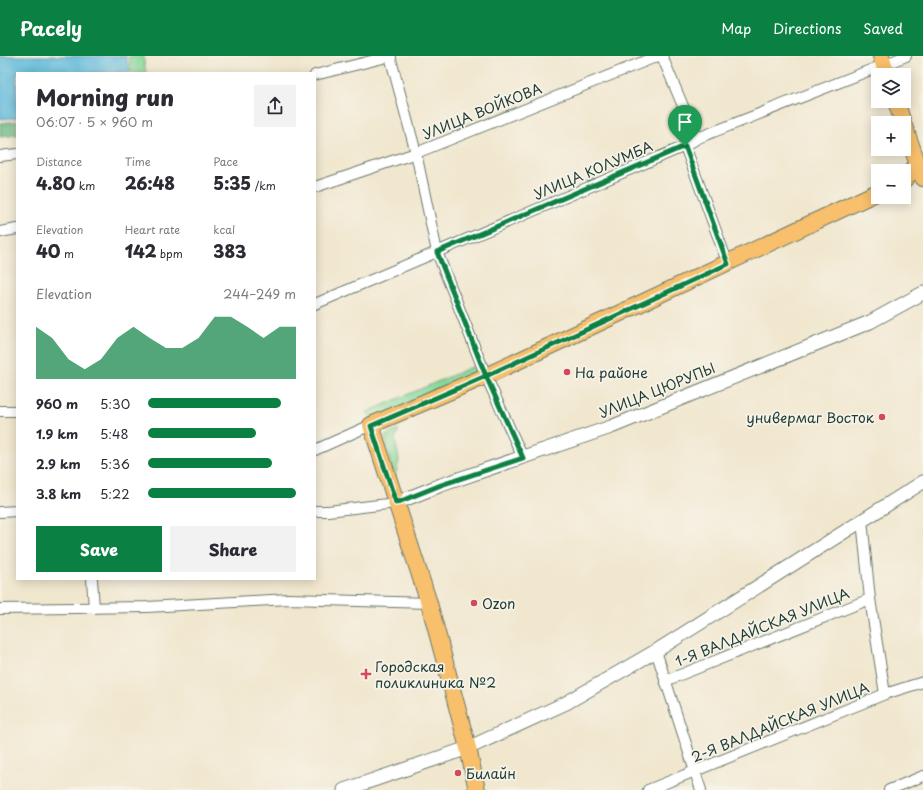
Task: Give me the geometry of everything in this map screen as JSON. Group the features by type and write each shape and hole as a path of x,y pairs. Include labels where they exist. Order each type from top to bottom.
{"main road":[{"path":"911,146 920,172 911,176"},
{"path":"477,790 468,748 429,603 371,426 486,376 728,264 871,195"}],"street":[{"path":"316,75 390,56 416,152 437,252 486,376 523,458"},
{"name":"УЛИЦА ВОЙКОВА","path":"316,187 416,152 658,56"},
{"path":"662,56 693,130 698,138"},
{"name":"УЛИЦА КОЛУМБА","path":"316,304 685,146 698,138 884,66 906,56"},
{"path":"685,146 728,264"},
{"path":"0,156 16,154"},
{"path":"0,232 16,229"},
{"name":"УЛИЦА ЦЮРУПЫ","path":"396,503 441,485 523,458 611,426 870,322 923,293"},
{"path":"0,411 16,411"},
{"path":"316,450 371,426"},
{"path":"344,790 468,748 566,703 656,651 923,482"},
{"path":"316,511 396,503"},
{"path":"0,512 16,512"},
{"path":"862,520 870,599 885,694"},
{"path":"92,580 94,608"},
{"path":"0,609 147,607 289,599 429,603"},
{"name":"1-Я ВАЛДАЙСКАЯ УЛИЦА","path":"665,680 870,599"},
{"path":"656,651 701,790"},
{"name":"2-Я ВАЛДАЙСКАЯ УЛИЦА","path":"648,790 885,694 923,682"},
{"path":"889,790 923,776"}],"green space":[{"path":"129,56 143,56 146,72 131,72"},
{"path":"16,121 16,135 0,137 0,123"},
{"path":"474,366 476,373 456,380 372,420 367,412"},
{"path":"399,429 395,439 399,460 394,481 385,436"}],"water":[{"path":"0,56 126,56 130,72 16,72 16,118 0,119"}],"place":[{"name":"На районе","path":"567,372"},
{"name":"универмаг Восток","path":"882,417"},
{"name":"Ozon","path":"474,603"},
{"name":"Городская поликлиника №2","path":"366,674"},
{"name":"Билайн","path":"458,773"}],"route":[{"path":"685,146 437,252 486,376 371,426 396,503 441,485 523,458 486,376 728,264 685,146"}]}
